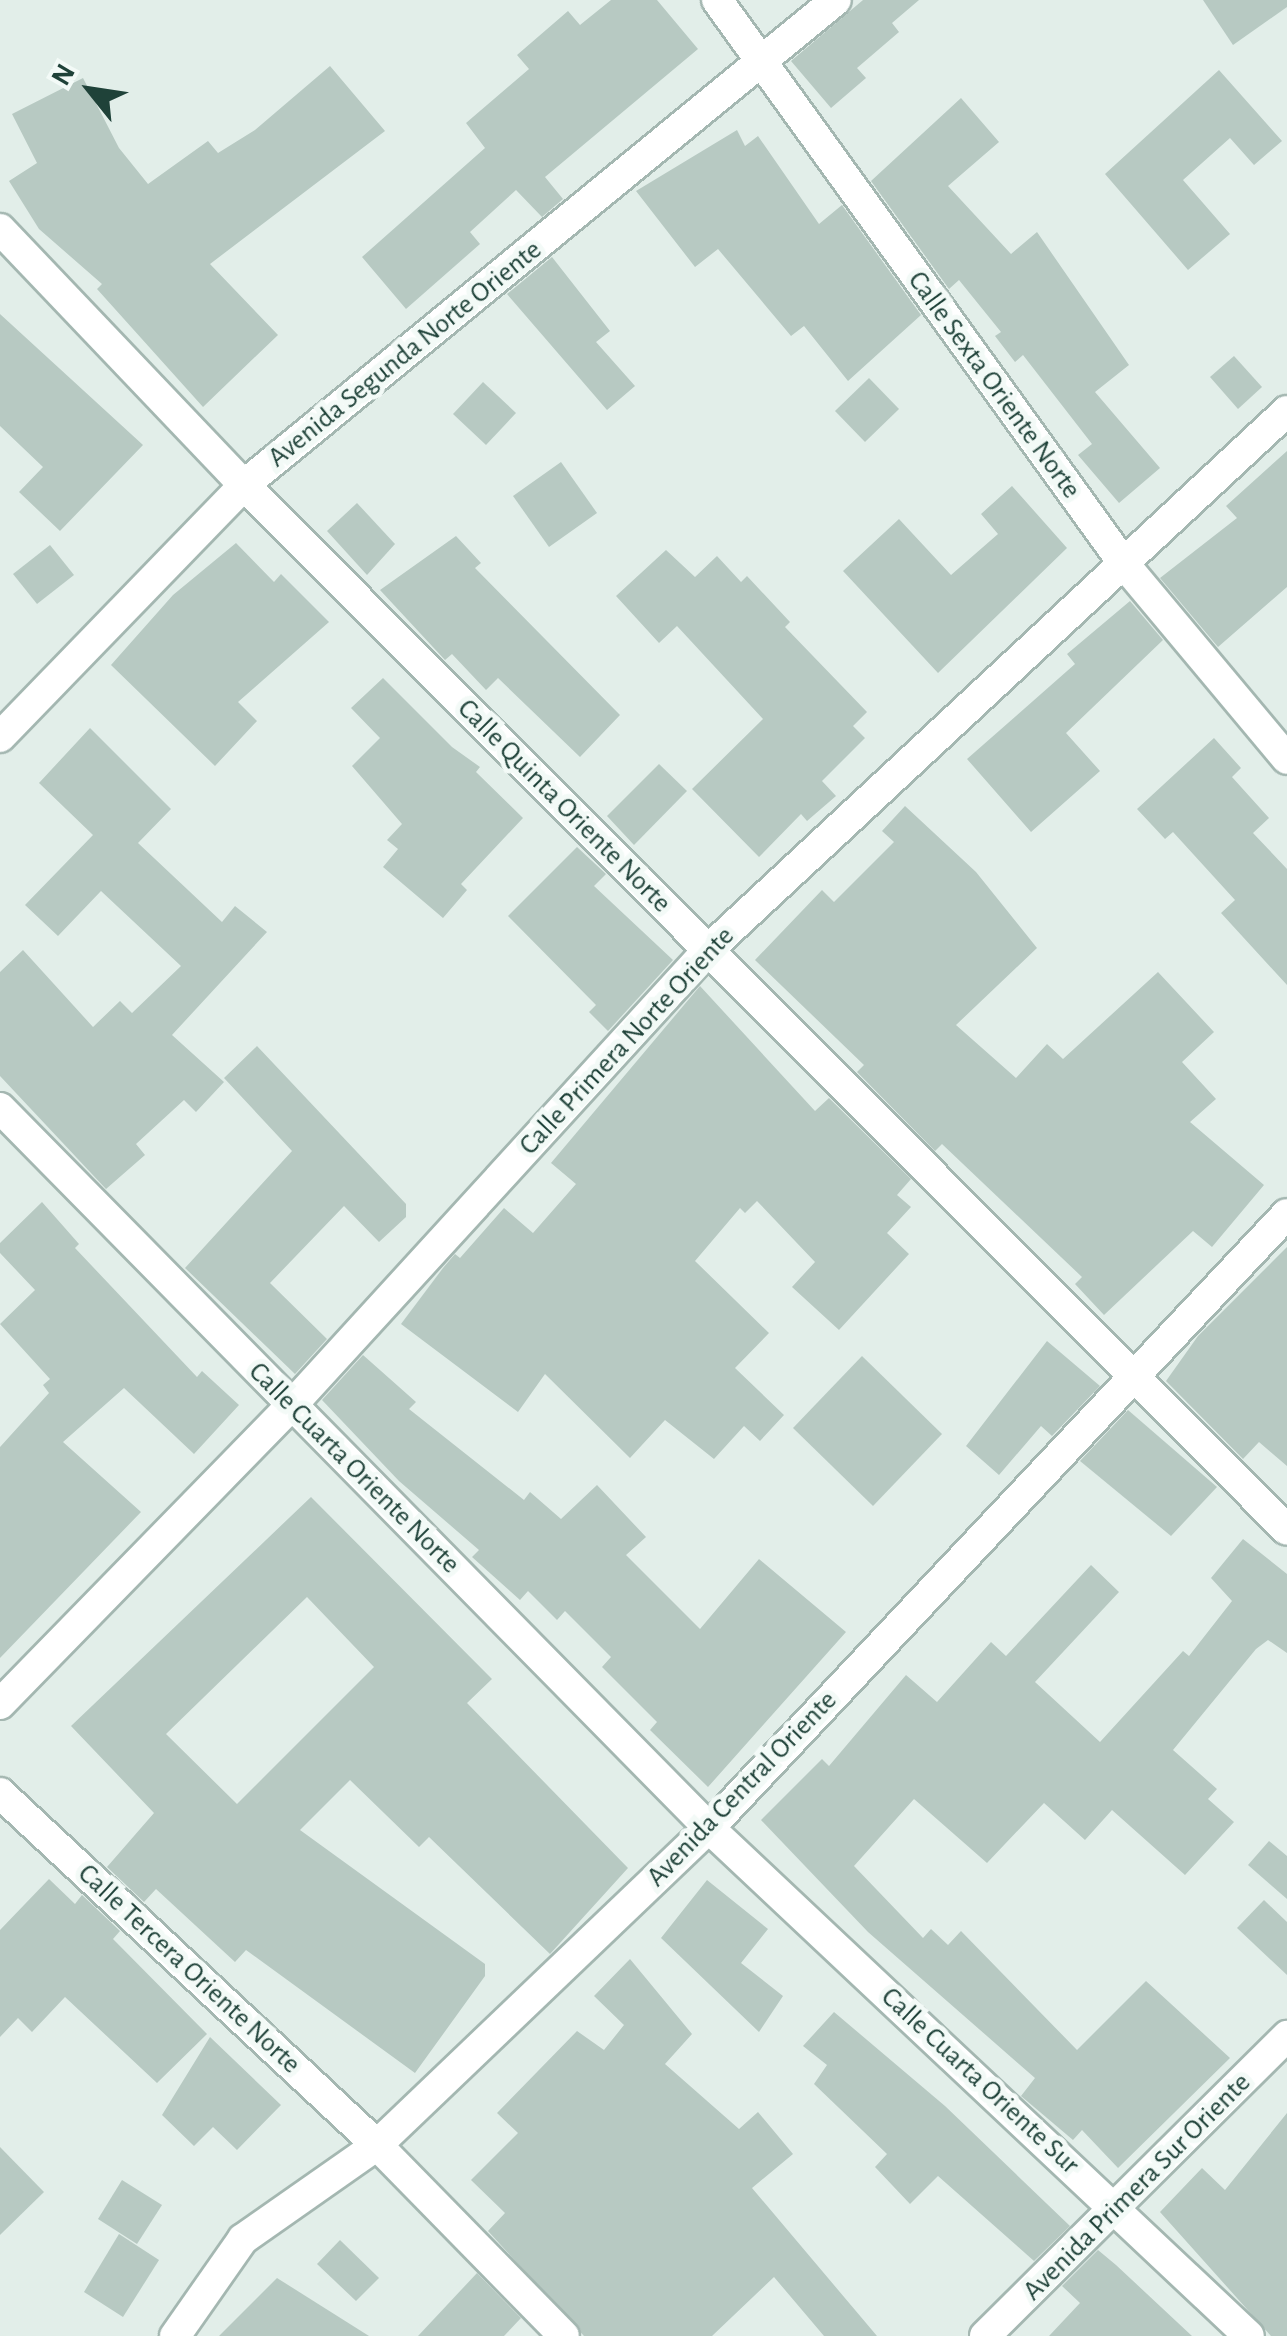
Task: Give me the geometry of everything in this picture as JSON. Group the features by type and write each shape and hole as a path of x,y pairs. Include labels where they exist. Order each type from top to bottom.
{"street":[{"name":"Calle Sexta Oriente Norte","path":"716,0 1124,564 1287,759"},
{"name":"Avenida Segunda Norte Oriente","path":"0,737 244,485 836,0"},
{"name":"Calle Quinta Oriente Norte","path":"0,228 244,485 1287,1530"},
{"name":"Calle Primera Norte Oriente","path":"0,1704 292,1405 708,950 1287,410"},
{"name":"Calle Cuarta Oriente Norte","path":"0,1108 709,1828"},
{"name":"Avenida Central Oriente","path":"175,2336 243,2239 377,2144 709,1828 1287,1214"},
{"name":"Calle Tercera Oriente Norte","path":"0,1794 377,2144 564,2336"},
{"name":"Calle Cuarta Oriente Sur","path":"709,1828 1250,2336"},
{"name":"Avenida Primera Sur Oriente","path":"985,2336 1118,2211 1287,2036"}],"building":[{"path":"611,0 657,0 698,49 545,177 563,199 542,217 516,190 470,232 480,244 406,309 362,257 485,148 466,123 529,69 517,55 568,11 580,25"},
{"path":"863,0 919,0 892,23 899,32 857,68 866,78 831,108 791,61"},
{"path":"1203,0 1287,0 1287,7 1233,45"},
{"path":"330,66 385,131 210,264 278,335 203,407 97,289 102,284 39,229 9,181 37,163 12,114 83,78 119,148 148,184 208,141 218,153 255,130"},
{"path":"1219,70 1282,141 1254,165 1230,138 1183,180 1230,234 1188,270 1105,174"},
{"path":"961,98 999,142 948,186 1011,254 1037,232 1129,365 1095,392 1160,468 1119,503 1078,455 1092,444 1023,355 1015,362 995,336 1001,332 959,280 949,289 871,181"},
{"path":"737,130 745,146 758,136 819,224 842,205 921,315 848,381 804,326 791,336 718,249 695,267 636,191"},
{"path":"552,257 610,331 596,342 635,386 607,410 507,294"},
{"path":"0,314 143,445 60,531 19,492 43,467 0,426"},
{"path":"1234,356 1262,387 1238,409 1210,377"},
{"path":"869,378 899,409 865,442 835,411"},
{"path":"483,382 516,413 486,445 453,414"},
{"path":"1287,451 1287,587 1218,647 1160,578 1237,518 1226,506"},
{"path":"561,462 597,513 549,547 513,496"},
{"path":"1012,486 1067,548 938,673 843,571 899,519 951,575 998,534 981,514"},
{"path":"357,503 395,544 367,575 327,531"},
{"path":"456,536 481,563 475,568 620,715 580,757 498,678 486,690 452,654 445,660 380,590"},
{"path":"236,543 274,582 281,574 329,622 238,702 257,721 215,766 111,665 173,595"},
{"path":"50,545 74,575 37,604 13,574"},
{"path":"666,550 695,577 717,556 741,582 747,576 790,622 785,627 867,712 853,726 865,738 822,781 836,796 807,821 801,814 759,857 692,789 763,719 677,626 659,643 616,596"},
{"path":"1130,601 1163,640 1066,733 1100,771 1031,832 967,759 1075,664 1067,654"},
{"path":"383,678 452,747 480,767 476,772 523,818 461,884 467,890 443,918 383,867 398,849 387,840 402,824 352,766 380,738 351,708"},
{"path":"90,728 171,809 138,843 222,922 235,906 267,932 172,1035 224,1082 196,1112 184,1100 136,1144 145,1155 106,1189 0,1076 0,972 23,950 93,1027 120,1001 132,1013 181,966 101,891 58,936 25,905 93,835 39,783"},
{"path":"1214,738 1241,768 1232,777 1269,818 1253,833 1287,869 1287,985 1221,913 1235,900 1173,832 1165,839 1137,809"},
{"path":"659,764 687,791 634,845 607,816"},
{"path":"905,806 976,872 1037,948 956,1025 1016,1078 1047,1044 1063,1059 1158,972 1214,1032 1182,1062 1216,1099 1190,1122 1264,1185 1212,1247 1193,1231 1104,1315 1075,1284 1082,1277 942,1144 935,1151 857,1072 864,1065 755,960 822,890 834,902 894,842 882,831"},
{"path":"577,847 606,874 594,886 673,960 608,1031 589,1012 596,1005 508,916"},
{"path":"700,986 815,1111 829,1098 911,1179 897,1195 911,1207 887,1233 909,1254 839,1330 792,1287 815,1262 757,1201 745,1213 740,1208 695,1261 769,1333 735,1368 784,1415 760,1441 744,1426 714,1459 665,1420 630,1458 545,1374 518,1412 401,1324 455,1254 460,1258 504,1208 533,1233 576,1184 551,1163"},
{"path":"257,1046 406,1204 406,1217 379,1242 344,1206 270,1283 327,1339 295,1374 185,1268 292,1151 224,1078"},
{"path":"42,1202 79,1244 75,1248 197,1377 202,1371 239,1405 194,1454 124,1388 63,1442 141,1512 0,1658 0,1447 49,1393 43,1385 50,1379 0,1324 35,1290 0,1253 0,1243"},
{"path":"1287,1247 1287,1466 1259,1442 1243,1459 1166,1381 1198,1336"},
{"path":"1047,1341 1100,1386 1052,1436 1041,1426 999,1475 966,1446"},
{"path":"363,1355 416,1402 409,1409 524,1500 530,1492 561,1519 597,1485 646,1537 626,1555 700,1629 759,1559 846,1632 708,1787 650,1730 657,1722 602,1667 611,1657 565,1611 557,1620 528,1591 520,1600 472,1557 479,1550 399,1481 322,1400"},
{"path":"862,1356 942,1434 873,1506 793,1428"},
{"path":"1128,1410 1217,1487 1171,1536 1080,1461"},
{"path":"311,1497 492,1679 467,1703 628,1868 550,1954 429,1837 419,1847 350,1780 300,1830 485,1964 485,1976 415,2073 246,1950 235,1962 156,1889 144,1902 107,1867 154,1813 71,1726","holes":["307,1597 374,1667 237,1804 166,1734"]},
{"path":"1243,1539 1287,1574 1287,1653 1268,1640 1256,1649 1173,1750 1217,1789 1208,1799 1234,1822 1185,1875 1112,1810 1085,1840 1044,1803 987,1863 914,1799 854,1866 923,1938 931,1929 948,1945 961,1931 1077,2050 1146,1981 1230,2058 1118,2168 1082,2130 1073,2140 1021,2096 1035,2078 868,1932 761,1820 822,1759 829,1766 906,1675 937,1702 991,1642 1006,1656 1091,1565 1119,1592 1035,1682 1100,1742 1183,1651 1189,1656 1232,1601 1211,1578"},
{"path":"1269,1841 1287,1856 1287,1899 1248,1865"},
{"path":"49,1879 75,1904 82,1895 120,1931 113,1939 207,2034 157,2083 65,1997 32,2032 18,2018 0,2037 0,1930"},
{"path":"707,1880 768,1929 741,1963 783,1996 759,2032 661,1938"},
{"path":"1264,1900 1287,1922 1287,1975 1237,1928"},
{"path":"630,1959 692,2034 665,2064 739,2129 758,2112 793,2154 752,2188 877,2336 824,2336 774,2277 712,2336 584,2336 488,2231 505,2213 471,2180 518,2133 497,2113 577,2031 604,2050 624,2025 594,1996"},
{"path":"834,2012 945,2106 1070,2226 1034,2261 938,2176 910,2204 875,2167 887,2154 814,2084 827,2065 803,2046"},
{"path":"210,2037 281,2105 237,2150 213,2127 194,2146 162,2115"},
{"path":"1287,2113 1287,2336 1271,2336 1160,2212 1202,2168 1225,2190"},
{"path":"0,2147 44,2192 0,2235"},
{"path":"122,2180 162,2205 137,2244 98,2219"},
{"path":"119,2234 159,2260 123,2317 84,2292"},
{"path":"340,2240 379,2278 356,2301 317,2264"},
{"path":"1098,2250 1192,2336 1049,2336 1080,2303 1062,2286"},
{"path":"477,2273 521,2318 504,2336 418,2336"},
{"path":"277,2278 369,2336 219,2336"}]}
